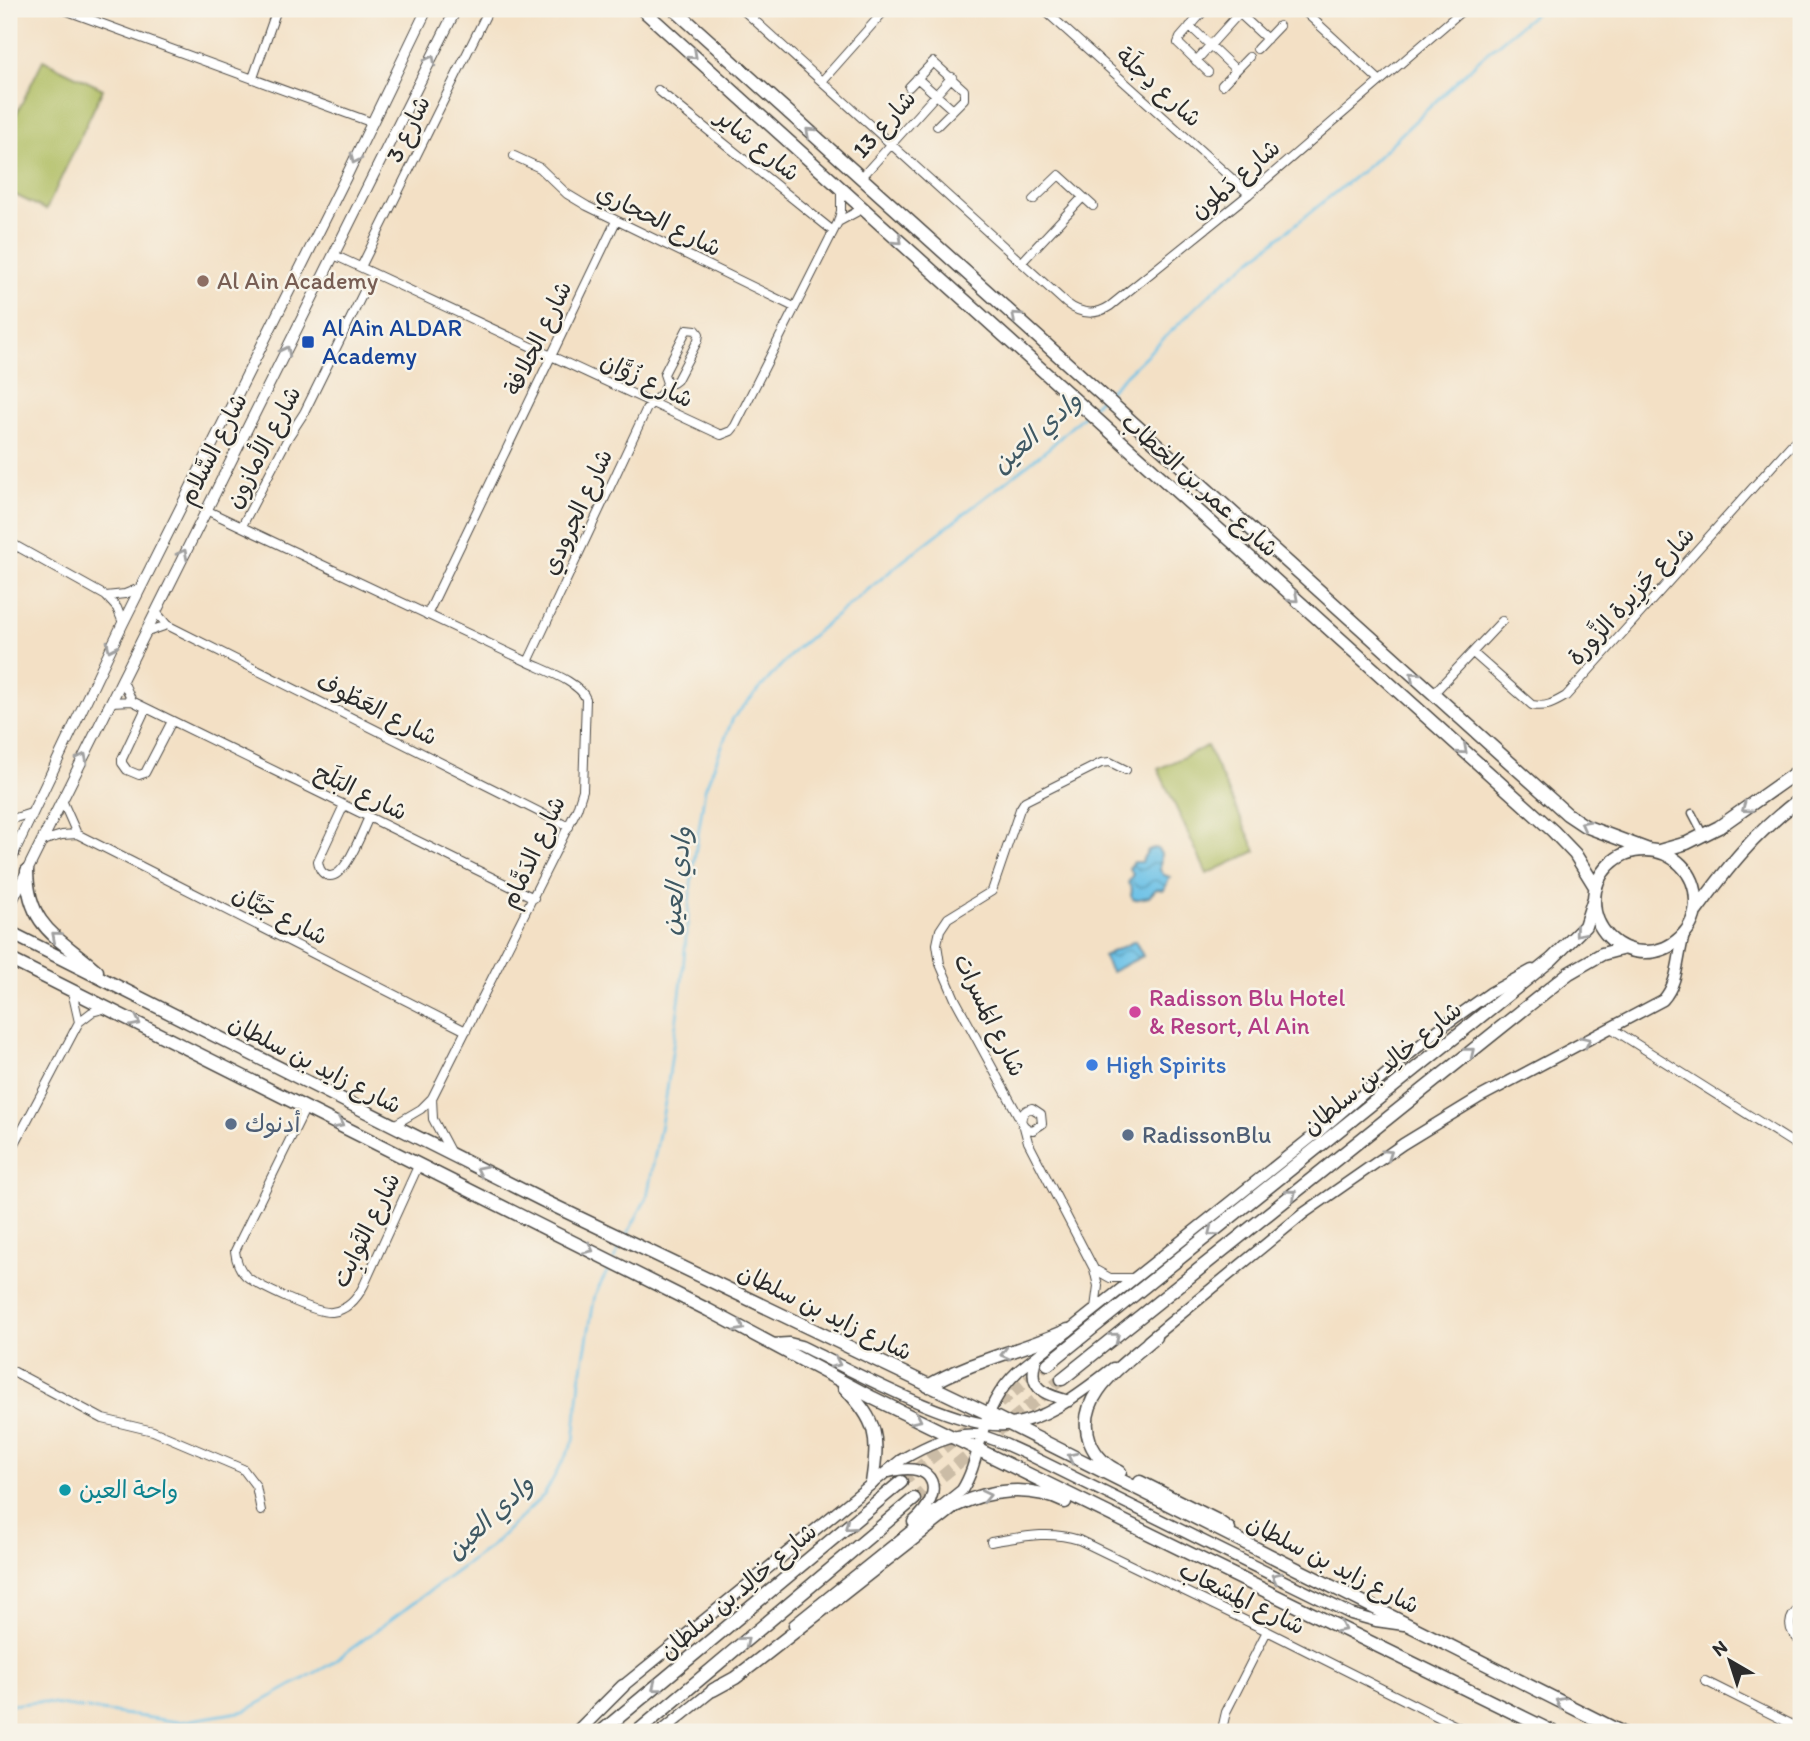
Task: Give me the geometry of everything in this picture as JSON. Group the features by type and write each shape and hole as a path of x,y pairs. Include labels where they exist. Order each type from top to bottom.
{"main road":[{"name":"شارع عمر بن الخطاب","path":"642,9 1560,838 1584,866 1595,893"},
{"name":"شارع عمر بن الخطاب","path":"674,9 1567,814 1585,826 1654,851"},
{"path":"1801,769 1704,836 1654,851 1635,851 1610,864 1595,893 1599,922 1614,942 1625,948 1650,952 1674,943 1684,935 1696,912 1732,861 1756,835 1801,798"},
{"path":"1654,851 1673,858 1685,868 1693,881 1697,896 1696,912"},
{"path":"27,871 29,898 34,913 49,930 107,981"},
{"name":"شارع خالِد بن سلطان","path":"1048,1364 1552,959 1585,926 1595,893"},
{"name":"شارع زايد بن سلطان","path":"9,932 392,1126 928,1386 983,1431 1231,1574 1553,1732"},
{"path":"1254,1549 1216,1520 1111,1468 1093,1450 1087,1423 1092,1399 1112,1375 1155,1337 1304,1213 1388,1154 1480,1097 1663,1000 1672,990 1676,979 1684,935"},
{"name":"شارع خالِد بن سلطان","path":"1062,1379 1552,986 1602,954 1625,948"},
{"name":"شارع زايد بن سلطان","path":"9,959 708,1310 954,1437 1008,1424 1621,1732"},
{"path":"663,1731 953,1498 968,1481 983,1431 999,1392 1007,1381 1038,1353 1288,1156 1439,1029 1490,993 1552,959"},
{"path":"928,1386 973,1363 1023,1349 1068,1329"},
{"path":"1008,1424 1047,1412 1069,1401 1155,1337"},
{"path":"772,1344 789,1343 801,1346 983,1431 1351,1614 1376,1621 1408,1625"},
{"path":"1038,1353 1033,1367 1034,1382 1040,1390 1069,1401"},
{"path":"837,1378 863,1408 874,1431 877,1444 872,1483"},
{"path":"568,1732 885,1473 909,1455 954,1437"},
{"path":"779,1638 811,1603 915,1520 929,1505 932,1486 930,1479 920,1470 908,1467 885,1473"},
{"name":"شارع خالِد بن سلطان","path":"601,1732 901,1482"},
{"path":"713,1690 735,1678 955,1506 978,1497 1033,1490 1053,1496 1192,1563 1231,1574"},
{"name":"شارع خالِد بن سلطان","path":"637,1732 914,1499"},
{"path":"578,1732 623,1686"}],"street":[{"path":"62,9 83,12 373,123"},
{"path":"253,78 277,9"},
{"name":"شارع السَّلام","path":"11,855 122,623 373,123 427,9"},
{"name":"شارع السَّلام","path":"9,907 456,9"},
{"name":"شارع 3","path":"361,267 489,9"},
{"name":"شارع دَلمون","path":"742,9 1073,308 1092,313 1101,312 1249,194 1464,9"},
{"path":"752,18 760,9"},
{"path":"823,80 886,9"},
{"name":"شارع دِجلَة","path":"1043,9 1249,194"},
{"path":"1302,9 1379,80"},
{"path":"1196,61 1241,11 1267,39"},
{"path":"1201,15 1178,43 1208,72"},
{"path":"1190,26 1236,70"},
{"path":"1257,49 1279,26"},
{"path":"1222,85 1249,57"},
{"name":"شارع 13","path":"909,87 933,62 966,93 964,99 937,126"},
{"name":"شارع 13","path":"861,178 952,77"},
{"name":"شارع 13","path":"917,78 953,110"},
{"name":"شارع شاير","path":"658,90 833,231"},
{"name":"شارع الحجاري","path":"514,156 540,168 575,200 794,307"},
{"path":"1033,200 1059,175 1093,206"},
{"name":"شارع زُوَّان","path":"334,255 715,433 726,434 735,426 838,222 841,190"},
{"path":"1022,262 1083,197"},
{"path":"838,222 863,209"},
{"name":"شارع الجلافة","path":"427,615 616,220"},
{"name":"شارع الأمازون","path":"242,526 304,413 373,273"},
{"name":"شارع الجرودي","path":"528,662 651,402 660,395 667,383 664,374 685,331 692,328 696,330 699,334 698,340 677,380 667,383"},
{"name":"شارع جَزِيرة الزَّورة","path":"1472,653 1532,705 1542,707 1566,696 1801,434"},
{"name":"شارع الدَمَّام","path":"206,510 528,662 576,686 586,699 583,790 569,827 432,1098 421,1110 392,1126"},
{"path":"9,557 12,544 106,596 117,608 122,623"},
{"path":"106,596 125,594 142,586"},
{"name":"شارع العَطُوف","path":"156,611 167,625 569,827"},
{"path":"1433,694 1502,621"},
{"path":"147,632 167,625"},
{"path":"122,679 132,701"},
{"name":"شارع البَلَح","path":"111,702 132,701 534,898"},
{"path":"146,708 122,759 128,770 139,775 145,773 172,720"},
{"name":"شارع المَسرات","path":"1095,1308 1098,1286 1094,1269 1028,1142 1023,1125 955,999 940,964 937,944 940,930 948,918 992,891 1025,801 1101,763 1110,762 1126,770"},
{"path":"43,841 64,834 76,834 62,800"},
{"path":"344,805 318,861 319,867 326,875 331,877 342,872 369,817"},
{"path":"9,820 31,813"},
{"path":"1692,813 1704,836"},
{"path":"9,833 11,855"},
{"name":"شارع جَيَّان","path":"76,834 466,1031"},
{"path":"71,990 79,1022"},
{"path":"9,1155 79,1022 92,1012 108,1008"},
{"path":"1611,1028 1801,1149"},
{"path":"432,1098 433,1119 437,1131 453,1155"},
{"name":"شارع المَسرات","path":"1009,1098 1032,1108"},
{"name":"شارع الثَوابِت","path":"306,1107 235,1251 240,1269 252,1280 323,1312 341,1310 349,1305 364,1285 419,1164"},
{"path":"1032,1108 1039,1111 1043,1117 1042,1124 1036,1129 1023,1125 1023,1113 1032,1108"},
{"name":"شارع المَسرات","path":"1035,1154 1036,1129"},
{"path":"1094,1269 1110,1278 1132,1278"},
{"path":"9,1369 103,1419 177,1440 243,1469 256,1486 261,1511"},
{"name":"شارع المِشعاب","path":"991,1542 1045,1534 1070,1537 1267,1630 1468,1732"},
{"path":"1801,1608 1796,1611 1790,1623 1793,1635 1801,1641"},
{"path":"1225,1732 1223,1725 1226,1712 1267,1630"},
{"path":"1704,1681 1801,1729"}],"green space":[{"path":"43,60 103,89 46,210 9,192 9,129"},
{"path":"1207,746 1256,851 1207,874 1158,769"}],"water":[{"path":"1154,848 1161,854 1160,870 1170,877 1164,890 1156,889 1149,897 1134,900 1128,883 1133,874 1129,868 1134,862 1141,862 1148,850"},
{"path":"1135,941 1143,956 1111,972 1103,956"}],"waterway":[{"name":"وادي العين","path":"1106,394 1215,289 1368,166 1481,58 1540,9"},
{"name":"وادي العين","path":"1091,408 1101,398"},
{"name":"وادي العين","path":"626,1237 647,1197 666,1097 682,980 692,874 705,789 733,718 797,648 904,560 1049,448 1086,413"},
{"name":"وادي العين","path":"614,1259 622,1243"},
{"name":"وادي العين","path":"9,1705 38,1702 179,1722 245,1711 329,1665 491,1546 544,1495 574,1441 580,1380 595,1295 611,1264"}],"tunnel":[{"path":"901,1482 1048,1364"},
{"path":"914,1499 1062,1379"}],"place":[{"name":"Al Ain Academy","path":"203,281"},
{"name":"Al Ain ALDAR Academy","path":"308,342"},
{"name":"Radisson Blu Hotel & Resort, Al Ain","path":"1135,1012"},
{"name":"High Spirits","path":"1092,1065"},
{"name":"أدنوك","path":"231,1124"},
{"name":"RadissonBlu","path":"1128,1135"},
{"name":"واحة العين","path":"65,1490"}]}
